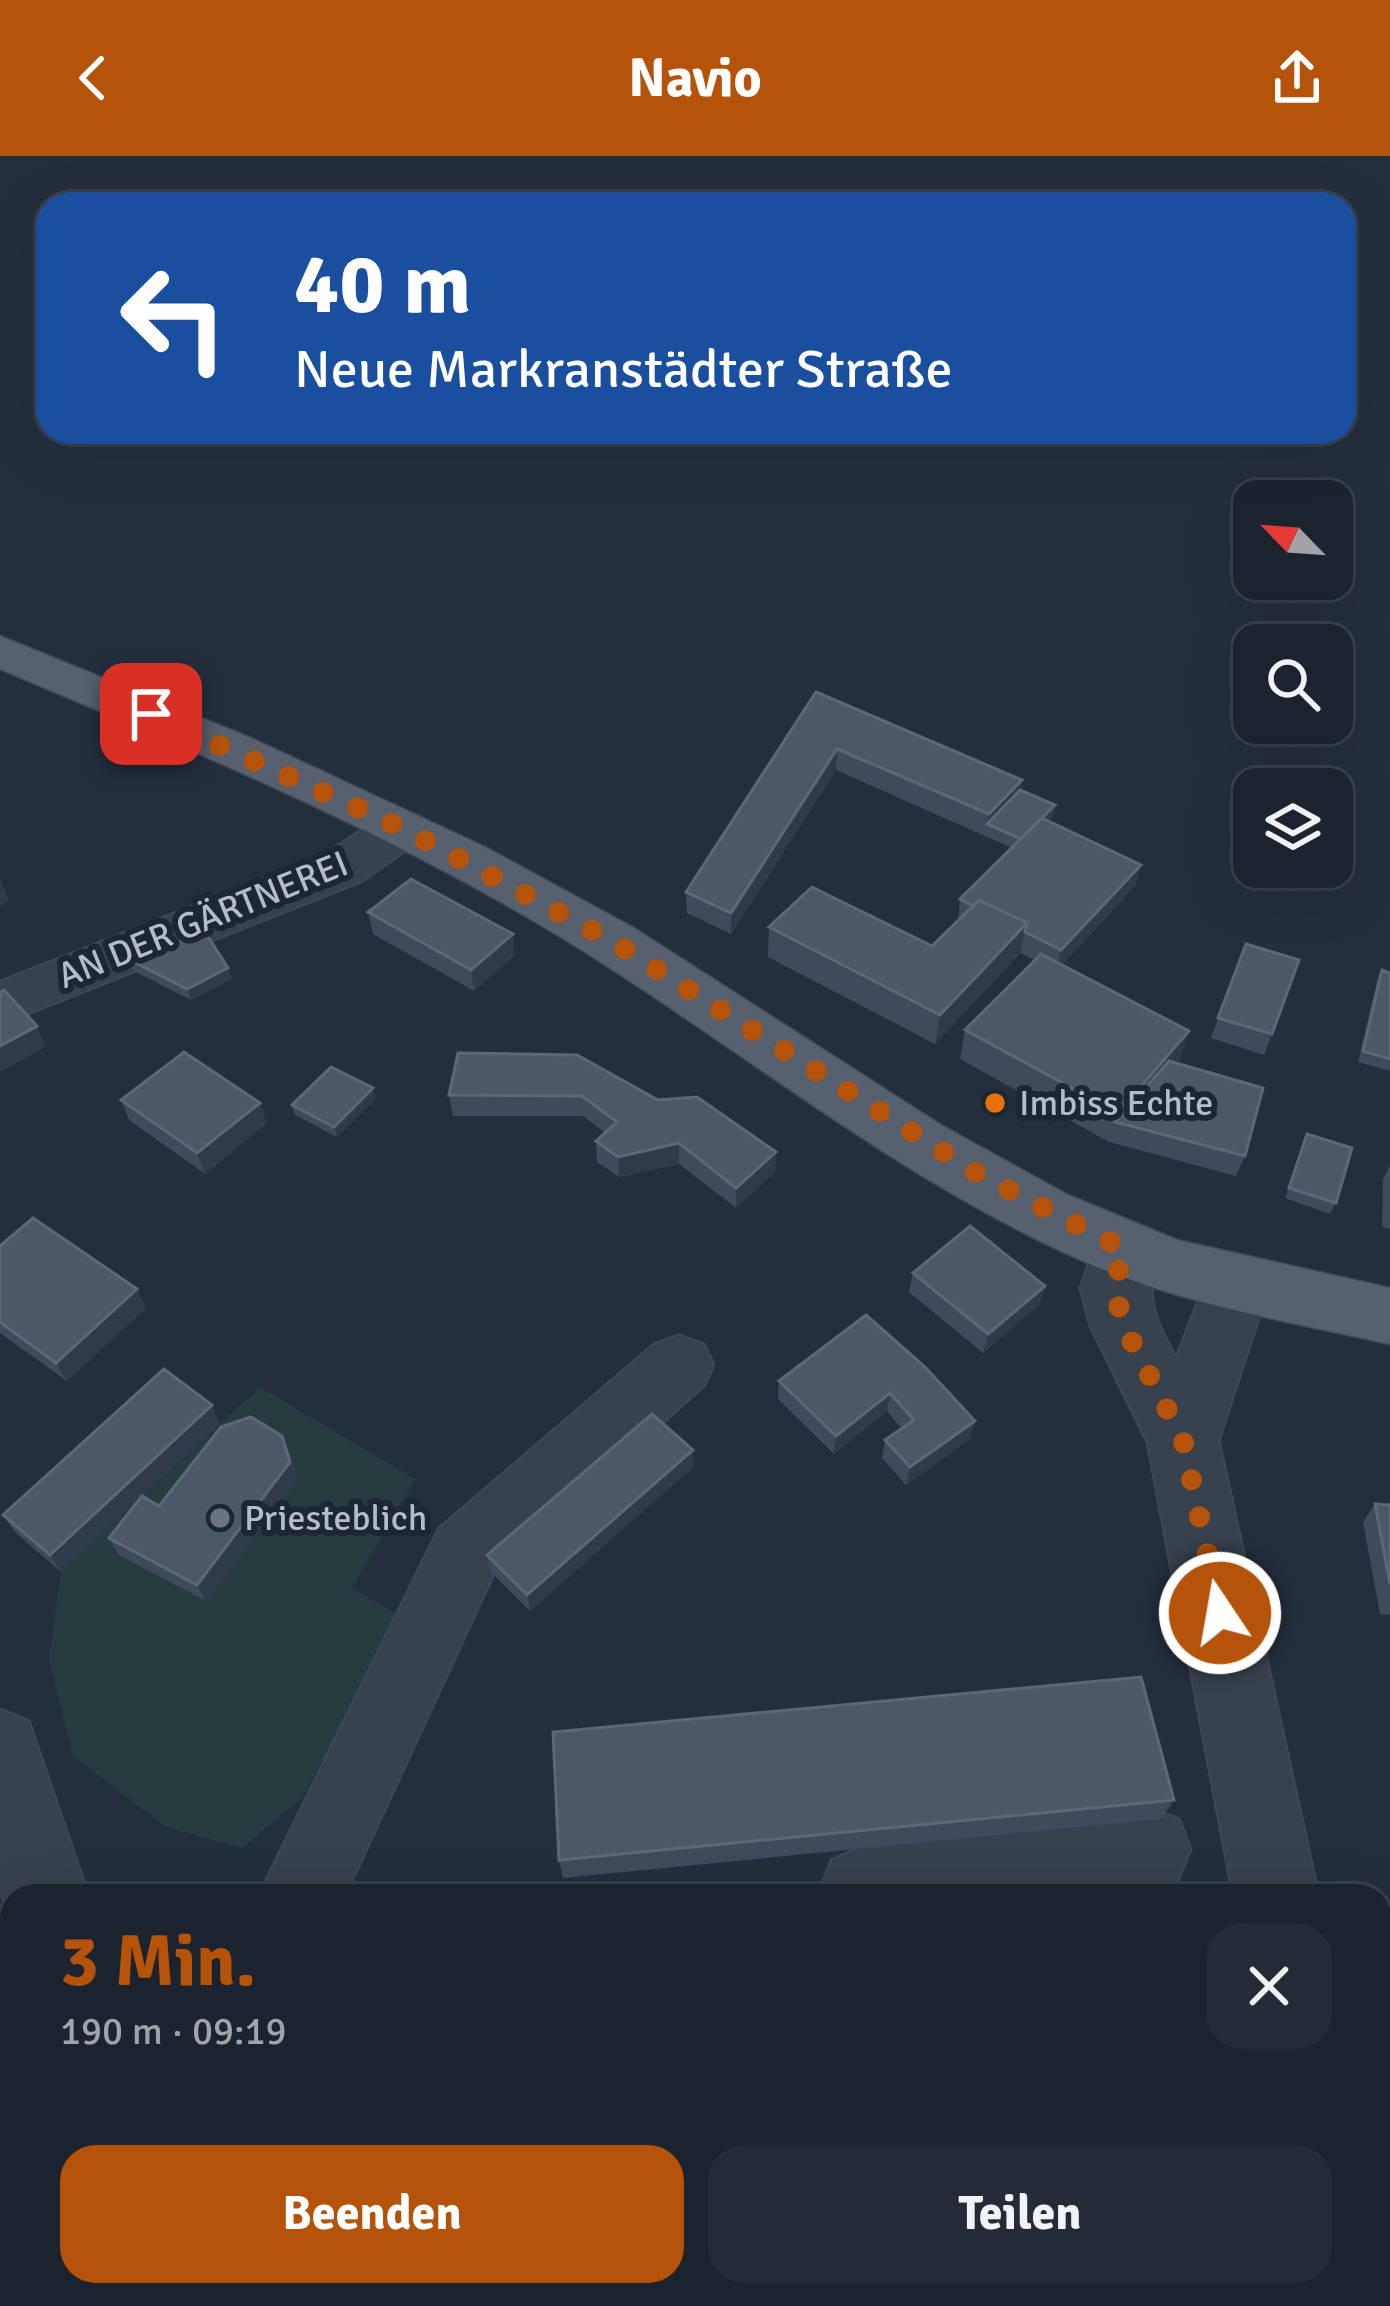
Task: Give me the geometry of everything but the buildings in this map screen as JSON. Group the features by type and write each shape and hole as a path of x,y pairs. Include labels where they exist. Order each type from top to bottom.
{"main road":[{"path":"0,651 226,746 402,828 612,941 978,1174 1124,1249 1237,1282 1390,1316"}],"street":[{"name":"AN DER GÄRTNEREI","path":"0,1004 343,868 402,828"},
{"path":"1124,1249 1114,1288 1124,1326 1183,1440 1274,1884"},
{"path":"1183,1440 1237,1282"},
{"path":"308,1884 466,1552 680,1365"},
{"path":"0,1749 39,1884"},
{"path":"903,1884 1149,1849"}],"green space":[{"path":"260,1387 415,1479 352,1588 405,1619 301,1799 242,1848 166,1827 73,1756 49,1660 61,1572"}],"place":[{"name":"Imbiss Echte","path":"995,1103"},
{"name":"Priesteblich","path":"220,1518"}],"route":[{"path":"151,714 402,828 612,941 978,1174 1124,1249 1114,1288 1124,1326 1183,1440 1220,1613"}]}
